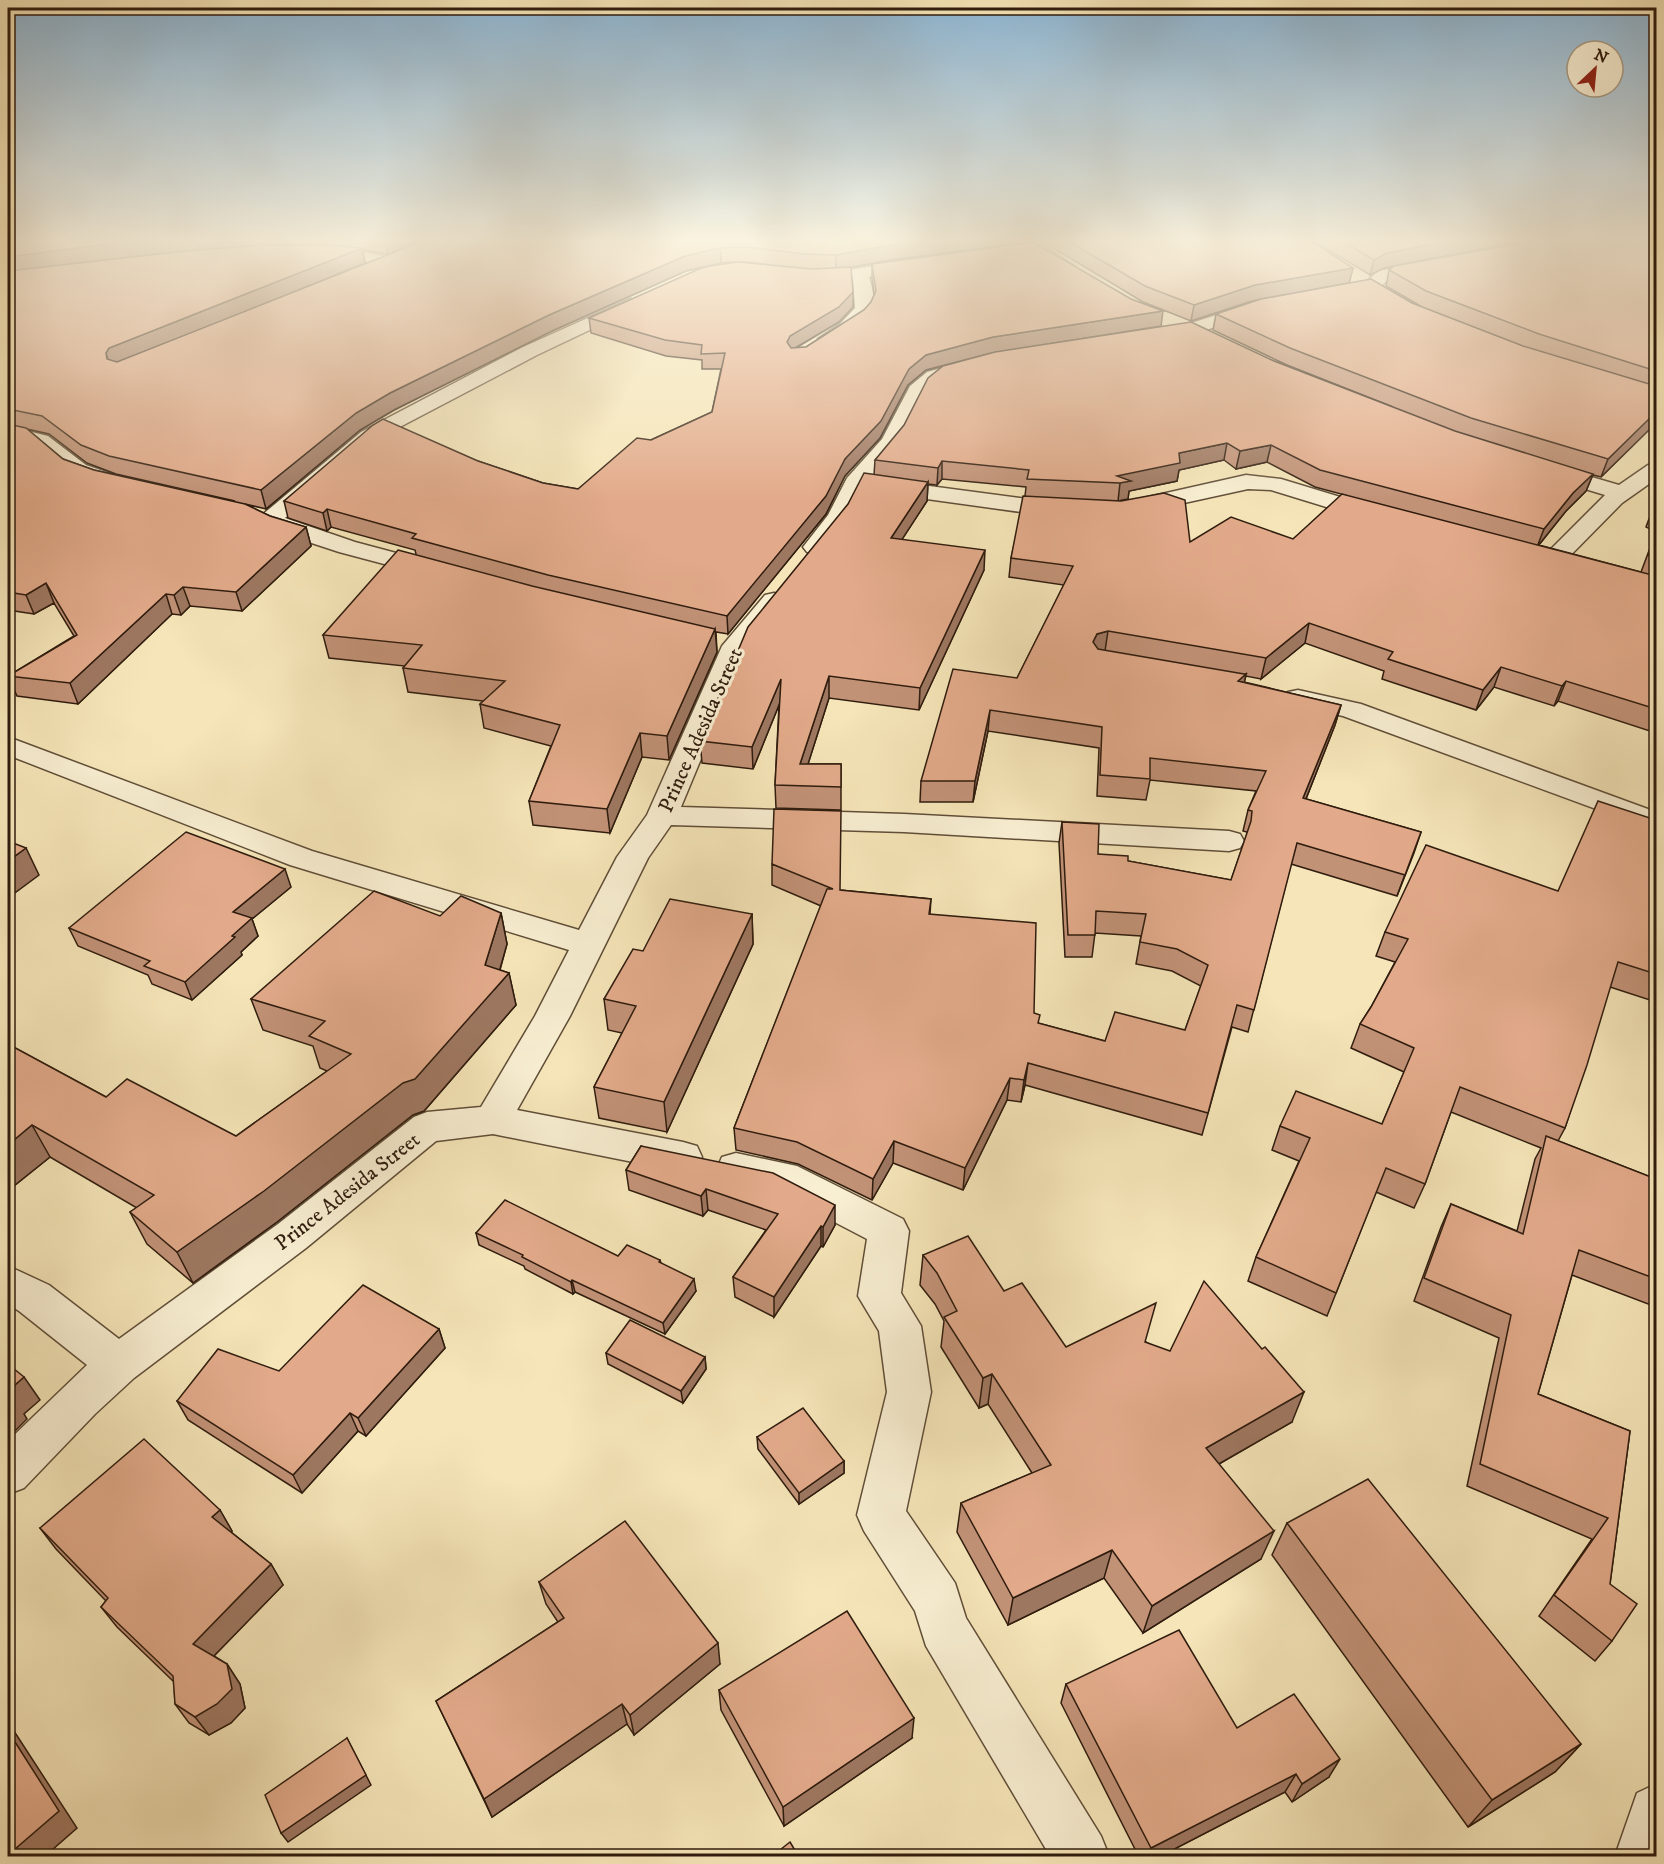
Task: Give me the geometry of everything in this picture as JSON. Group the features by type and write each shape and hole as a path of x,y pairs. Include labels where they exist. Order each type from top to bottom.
{"street":[{"path":"457,577 347,547 257,517 368,436 530,351 581,327"},
{"path":"807,351 847,327"},
{"path":"1186,327 1220,343"},
{"path":"1133,338 1197,327"},
{"name":"Prince Adesida Street","path":"8,1472 79,1400 119,1364 292,1236 427,1127 493,1120 552,1016 633,857 662,816 724,643 794,574 838,517 855,483 891,441 917,390 934,376 992,361"},
{"path":"8,432 41,440 78,470 132,486"},
{"path":"1524,462 1622,493"},
{"path":"1531,554 1564,563 1614,498 1656,470"},
{"path":"1118,510 1192,496 1246,482 1273,484 1399,521"},
{"path":"855,483 1028,506 1084,508"},
{"path":"1274,692 1351,711 1656,822"},
{"path":"8,745 301,858 587,944"},
{"path":"662,816 904,823 1229,841"},
{"path":"493,1120 783,1177 889,1231 879,1296 900,1326 909,1392 881,1515 937,1601 944,1628 1081,1857"},
{"path":"8,1284 34,1298 119,1364"},
{"path":"1643,1857 1656,1812"}],"building":[{"path":"8,327 162,327 109,348 106,353 107,359 117,362 205,327 525,327 390,393 356,413 261,490 109,456 81,445 42,416 8,409"},
{"path":"620,327 805,327 790,336 787,342 791,348 806,347 837,327 1058,327 993,337 926,355 909,369 881,421 845,459 826,496 727,616 548,575 412,538 416,534 327,509 323,513 284,501 383,419 478,461 543,483 578,489 637,438 651,440 712,412 725,353 701,354 702,345 665,340"},
{"path":"1158,327 1202,327 1274,361 1455,431 1593,474 1573,493 1544,529 1320,470 1271,445 1240,451 1227,443 1179,453 1180,463 1117,476 1131,481 1120,483 1027,479 1029,470 942,461 938,468 875,460 904,425 928,378 943,366 995,352"},
{"path":"1244,327 1474,327 1523,346 1656,386 1656,412 1608,459 1471,418 1290,348"},
{"path":"1521,327 1656,327 1656,371"},
{"path":"8,424 26,428 63,459 94,470 245,504 270,516 306,527 236,592 183,587 174,595 166,594 70,683 8,676 77,635 46,583 26,595 8,592"},
{"path":"864,473 928,482 891,538 985,550 920,688 829,676 800,764 841,764 841,787 775,785 781,679 752,747 700,741 748,627 848,504"},
{"path":"1164,493 1185,500 1190,542 1231,517 1293,539 1342,494 1656,576 1656,709 1566,681 1562,686 1501,667 1483,690 1388,659 1393,652 1309,623 1266,658 1108,631 1097,634 1093,642 1098,649 1246,674 1238,681 1341,705 1303,798 1421,832 1405,875 1297,843 1254,1010 1237,1005 1208,1113 1028,1063 1024,1080 1010,1078 965,1168 894,1141 873,1179 797,1142 734,1128 827,889 833,889 772,864 774,809 841,811 840,890 931,899 929,914 1036,923 1034,1013 1040,1015 1038,1023 1105,1041 1115,1012 1185,1030 1208,965 1177,949 1140,942 1146,914 1096,911 1095,935 1068,935 1062,822 1099,824 1098,854 1128,856 1128,861 1231,880 1251,821 1252,811 1248,810 1266,771 1150,758 1150,779 1100,775 1102,727 990,710 975,781 921,781 953,669 1017,678 1073,566 1011,558 1023,496 1121,501"},
{"path":"1656,532 1656,558 1648,555"},
{"path":"398,550 532,586 715,629 667,736 640,733 607,809 529,801 560,725 480,704 505,681 403,668 422,645 323,635"},
{"path":"1598,801 1656,820 1656,974 1618,962 1565,1128 1460,1087 1425,1184 1386,1168 1336,1293 1256,1257 1310,1138 1280,1126 1296,1091 1382,1124 1414,1048 1360,1024 1408,939 1385,932 1426,845 1558,891"},
{"path":"186,832 285,869 233,912 252,918 232,936 235,937 185,982 144,966 150,961 69,928"},
{"path":"8,841 26,848 8,861"},
{"path":"374,891 440,916 461,896 501,913 485,965 509,973 415,1079 403,1083 264,1191 177,1252 130,1212 154,1195 32,1125 8,1145 8,1044 106,1097 127,1079 236,1136 351,1054 309,1036 325,1021 251,999"},
{"path":"670,899 752,914 664,1102 594,1087 636,1006 604,999 633,949 643,951"},
{"path":"1546,1136 1656,1179 1656,1279 1579,1250 1538,1394 1630,1431 1610,1584 1637,1604 1612,1641 1554,1595 1608,1518 1480,1464 1511,1315 1424,1278 1451,1204 1523,1234"},
{"path":"641,1146 773,1173 835,1205 823,1227 821,1226 774,1297 733,1277 778,1214 706,1189 701,1196 626,1170"},
{"path":"505,1200 618,1256 627,1245 694,1279 663,1323 572,1280 571,1282 522,1257 523,1255 476,1233"},
{"path":"968,1236 1004,1291 1022,1283 1066,1347 1156,1303 1145,1342 1170,1351 1204,1281 1262,1349 1265,1347 1304,1392 1206,1448 1274,1531 1152,1606 1112,1550 1013,1598 961,1503 1051,1465 992,1374 983,1378 944,1317 957,1311 937,1273 923,1255"},
{"path":"363,1285 439,1329 358,1418 350,1413 293,1475 177,1401 218,1349 279,1371"},
{"path":"630,1320 705,1357 681,1391 606,1353"},
{"path":"8,1364 24,1377 8,1391"},
{"path":"803,1408 844,1461 799,1493 757,1437"},
{"path":"144,1439 220,1510 212,1517 271,1564 193,1644 227,1664 232,1689 217,1704 195,1717 175,1704 173,1676 101,1607 108,1598 40,1528"},
{"path":"1368,1479 1581,1744 1492,1800 1287,1523"},
{"path":"625,1521 718,1643 630,1715 622,1704 484,1799 436,1701 564,1618 539,1582"},
{"path":"847,1611 914,1718 783,1807 719,1690"},
{"path":"1179,1630 1237,1728 1294,1694 1340,1759 1302,1784 1296,1774 1151,1848 1066,1684"},
{"path":"8,1731 59,1811 8,1855"},
{"path":"347,1738 366,1775 281,1833 265,1795"},
{"path":"790,1842 799,1857 771,1857"}]}
